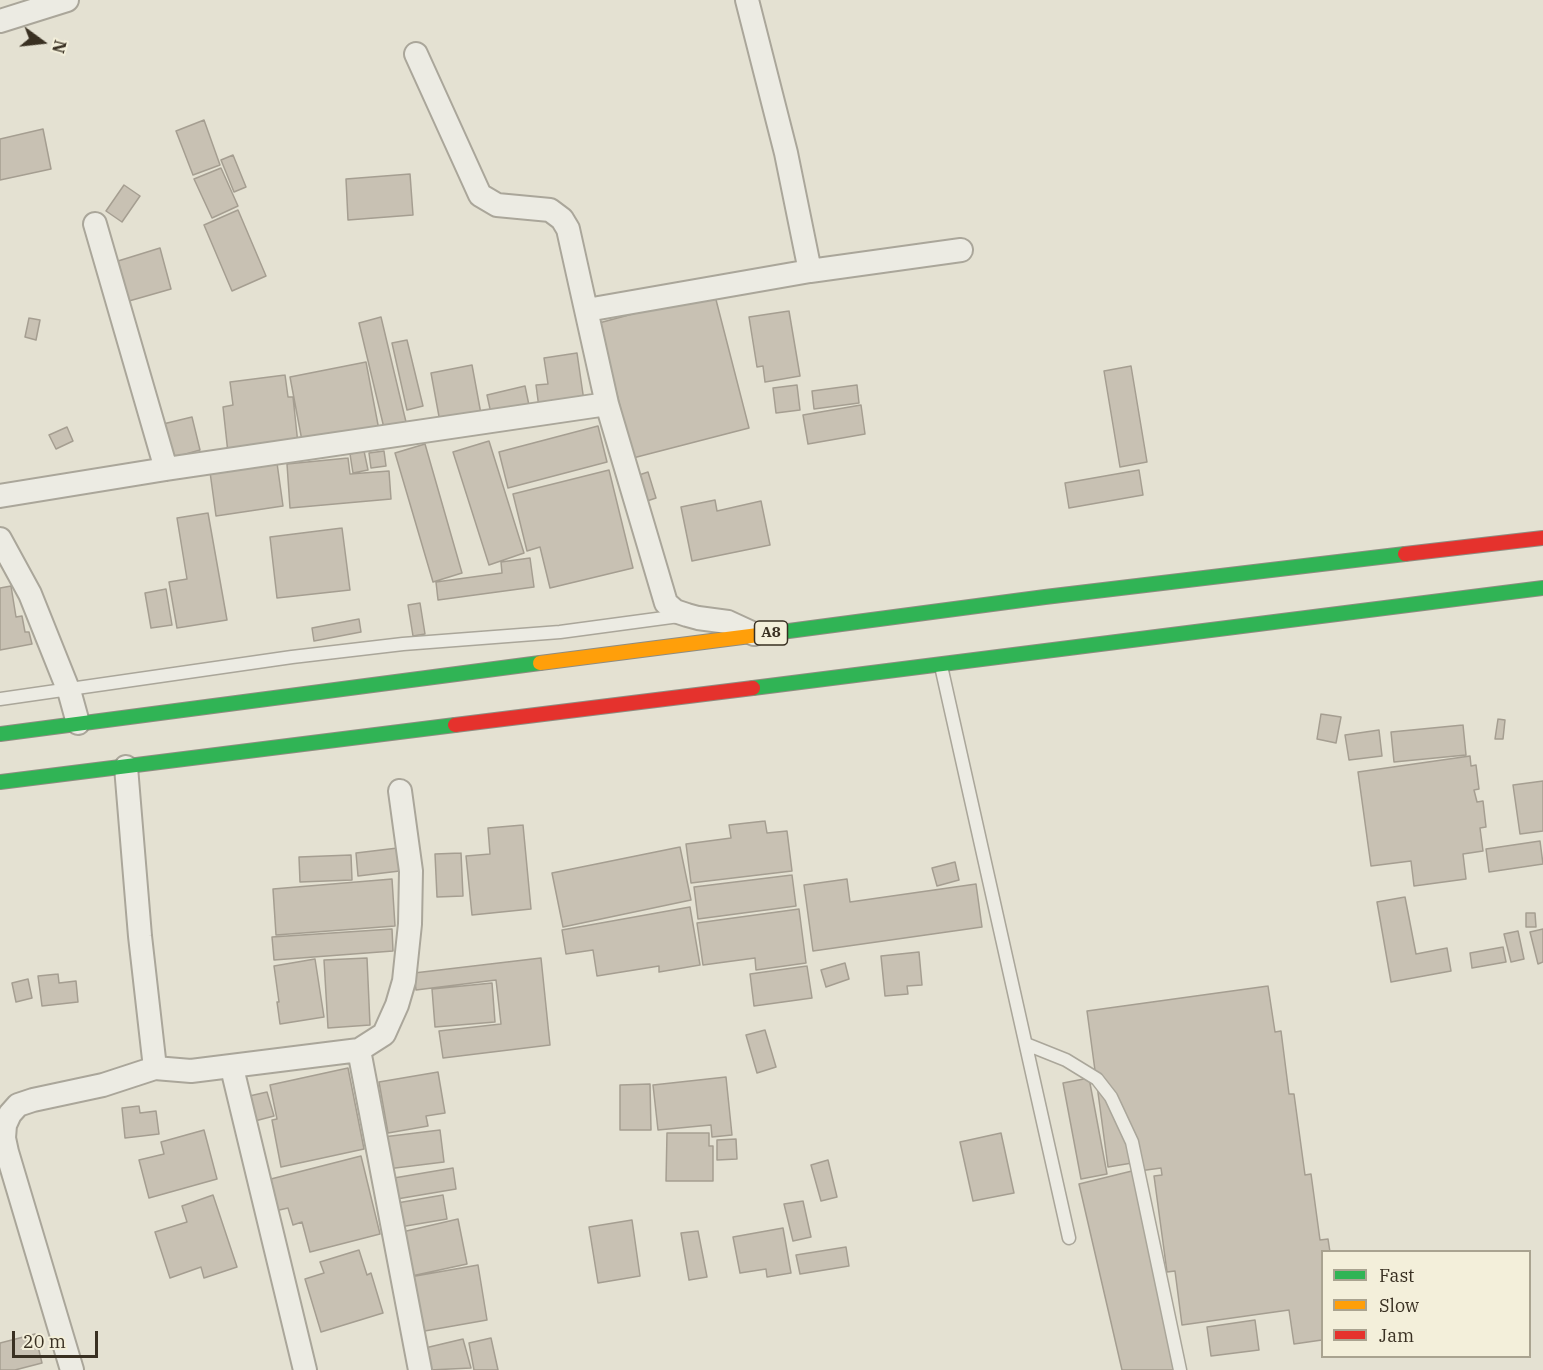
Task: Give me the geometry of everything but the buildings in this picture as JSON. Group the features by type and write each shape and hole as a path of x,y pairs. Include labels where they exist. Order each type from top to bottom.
{"highway":[{"name":"A8","path":"0,734 1045,597 1543,538"},
{"path":"0,782 1543,588"}],"street":[{"path":"0,21 67,0"},
{"path":"747,0 786,153 810,271"},
{"path":"416,54 480,195 497,205 550,210 562,219 568,229 607,404 666,603 675,611 698,618 728,622 755,635"},
{"path":"95,224 166,469"},
{"path":"587,310 810,271 961,250"},
{"path":"0,496 166,469 607,404"},
{"path":"0,539 30,594 68,690 78,723"},
{"path":"126,766 154,1068"},
{"path":"72,1370 7,1152 4,1138 5,1125 10,1114 18,1105 33,1100 103,1085 154,1068 190,1071 232,1068 359,1050 384,1035 404,981 410,924 411,871 400,791"},
{"path":"359,1050 420,1370"},
{"path":"232,1068 305,1370"}],"lane":[{"path":"0,699 314,654 403,644 560,632 687,615"},
{"path":"940,665 1069,1238"},
{"path":"1026,1044 1066,1060 1097,1080 1111,1097 1132,1142 1180,1370"}],"traffic: fast":[{"path":"766,634 1045,597 1405,554"},
{"path":"753,688 1543,588"},
{"path":"0,734 540,663"},
{"path":"0,782 455,725"}],"traffic: slow":[{"path":"540,663 766,634"}],"traffic: jam":[{"path":"1405,554 1543,538"},
{"path":"455,725 753,688"}]}
